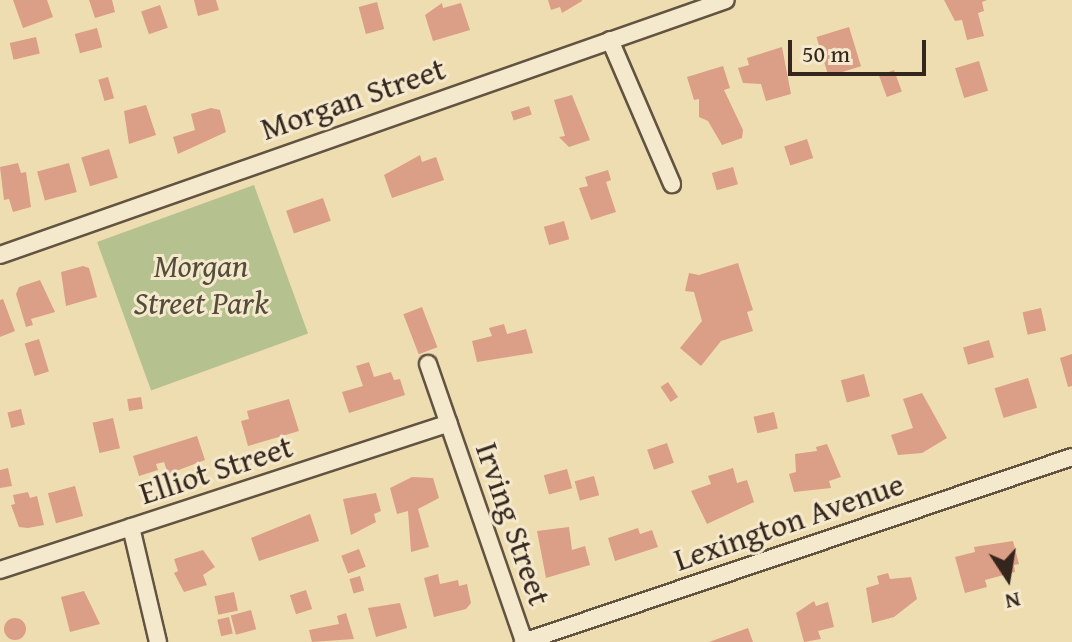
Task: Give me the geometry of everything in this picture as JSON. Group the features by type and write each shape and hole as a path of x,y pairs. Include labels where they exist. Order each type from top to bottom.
{"street":[{"name":"Morgan Street","path":"0,255 726,0"},
{"path":"610,40 672,184"},
{"name":"Irving Street","path":"428,364 524,642"},
{"name":"Elliot Street","path":"0,570 449,423"},
{"name":"Lexington Avenue","path":"524,642 1072,457"},
{"path":"131,527 158,642"}],"green space":[{"name":"Morgan Street Park","path":"254,185 308,333 151,391 97,242"}],"building":[{"path":"13,0 47,0 53,17 23,28"},
{"path":"89,0 112,0 115,12 95,18"},
{"path":"194,0 216,0 219,10 198,16"},
{"path":"548,0 582,1 562,13 560,7 551,10"},
{"path":"944,0 987,0 982,2 984,11 978,13 984,36 967,40 962,20 955,21"},
{"path":"377,2 384,29 366,34 359,7"},
{"path":"442,3 443,8 461,3 470,30 433,41 425,15"},
{"path":"160,5 168,28 149,34 141,12"},
{"path":"849,27 861,66 828,76 816,37"},
{"path":"97,28 102,47 80,53 75,34"},
{"path":"36,37 40,54 14,60 10,43"},
{"path":"782,47 791,94 766,101 761,84 743,83 738,68 749,65 747,58"},
{"path":"979,61 988,91 964,98 955,68"},
{"path":"723,66 730,88 724,90 743,130 742,138 722,145 708,121 699,117 699,99 694,100 687,77"},
{"path":"894,70 902,92 887,97 879,75"},
{"path":"108,77 114,98 104,101 98,80"},
{"path":"572,95 590,140 569,147 559,137 565,136 554,100"},
{"path":"146,105 156,135 129,144 124,111"},
{"path":"529,106 532,115 514,120 511,112"},
{"path":"211,108 220,110 226,132 178,154 173,137 195,130 191,114"},
{"path":"807,139 813,158 790,165 784,146"},
{"path":"109,149 118,178 90,186 81,157"},
{"path":"420,155 422,162 436,157 444,180 392,198 384,175"},
{"path":"18,163 21,173 26,172 31,207 13,212 9,199 4,200 0,167"},
{"path":"69,163 77,192 45,201 37,172"},
{"path":"733,167 738,184 717,190 712,173"},
{"path":"608,170 611,180 606,182 616,212 591,220 579,188 588,186 585,177"},
{"path":"323,198 331,221 294,233 286,211"},
{"path":"564,221 569,239 549,245 544,227"},
{"path":"738,263 753,310 747,312 753,331 721,341 701,366 680,348 702,321 694,292 685,291 689,273 699,275"},
{"path":"83,266 89,268 97,297 66,306 61,272"},
{"path":"40,280 55,312 31,319 33,325 26,327 16,294 19,287"},
{"path":"3,299 15,331 0,337 0,300"},
{"path":"422,307 437,347 419,354 403,314"},
{"path":"1041,308 1046,330 1028,335 1022,312"},
{"path":"504,324 507,334 526,329 533,353 477,362 472,341 492,336 489,328"},
{"path":"39,339 49,372 35,376 25,343"},
{"path":"989,340 994,357 968,365 963,347"},
{"path":"1072,354 1072,386 1068,387 1060,358"},
{"path":"369,362 374,377 391,372 394,380 400,379 405,395 349,413 342,392 363,386 356,366"},
{"path":"864,374 870,396 847,402 841,380"},
{"path":"1028,378 1037,408 1004,418 995,388"},
{"path":"668,382 678,397 671,402 661,387"},
{"path":"922,393 947,438 922,453 898,455 891,435 913,428 903,399"},
{"path":"141,397 143,409 129,411 127,399"},
{"path":"289,399 299,431 248,446 241,421 249,419 247,411"},
{"path":"21,409 25,425 11,428 7,412"},
{"path":"774,412 778,429 757,433 754,417"},
{"path":"113,418 120,448 100,453 93,423"},
{"path":"197,436 205,460 168,474 164,462 156,464 158,470 139,476 133,456"},
{"path":"667,443 674,463 654,470 647,450"},
{"path":"827,444 841,477 829,481 831,488 794,492 789,474 796,472 795,454 817,451 816,447"},
{"path":"8,468 12,486 0,488 0,470"},
{"path":"733,468 737,483 747,480 754,502 707,524 691,491 711,484 708,476"},
{"path":"567,469 572,488 549,495 544,475"},
{"path":"594,476 599,495 580,500 575,481"},
{"path":"412,477 433,478 439,498 418,509 429,547 411,552 408,511 397,514 390,488"},
{"path":"75,486 83,516 56,523 48,493"},
{"path":"28,492 30,498 37,496 44,525 19,527 11,505 15,504 13,495"},
{"path":"376,493 381,511 374,514 376,522 351,535 343,499"},
{"path":"310,514 319,541 259,561 251,538"},
{"path":"569,527 572,550 585,546 590,565 546,578 537,531"},
{"path":"638,528 640,534 652,530 658,547 615,561 608,538"},
{"path":"1013,541 1019,564 1014,565 1015,572 985,580 987,587 965,593 955,557 975,552 974,547"},
{"path":"359,549 366,567 348,574 341,556"},
{"path":"203,550 215,567 203,575 207,585 184,592 174,573 178,571 174,559"},
{"path":"888,573 890,579 911,577 917,599 894,617 872,623 866,588 879,584 877,576"},
{"path":"438,574 440,584 458,580 459,586 467,584 471,603 466,609 434,617 424,578"},
{"path":"360,576 364,590 354,593 349,579"},
{"path":"306,590 312,609 296,614 290,595"},
{"path":"84,591 100,624 70,632 61,597"},
{"path":"234,592 238,611 218,615 214,596"},
{"path":"814,601 816,606 828,602 834,627 818,631 821,639 804,642 796,613"},
{"path":"400,603 407,628 376,637 368,608"},
{"path":"251,610 256,629 236,635 231,615"},
{"path":"346,613 354,639 312,642 309,630 339,624 337,616"},
{"path":"229,617 233,634 221,636 217,620"},
{"path":"15,618 23,621 26,629 23,637 15,640 7,637 4,629 7,621"},
{"path":"748,628 753,642 709,642"}]}
